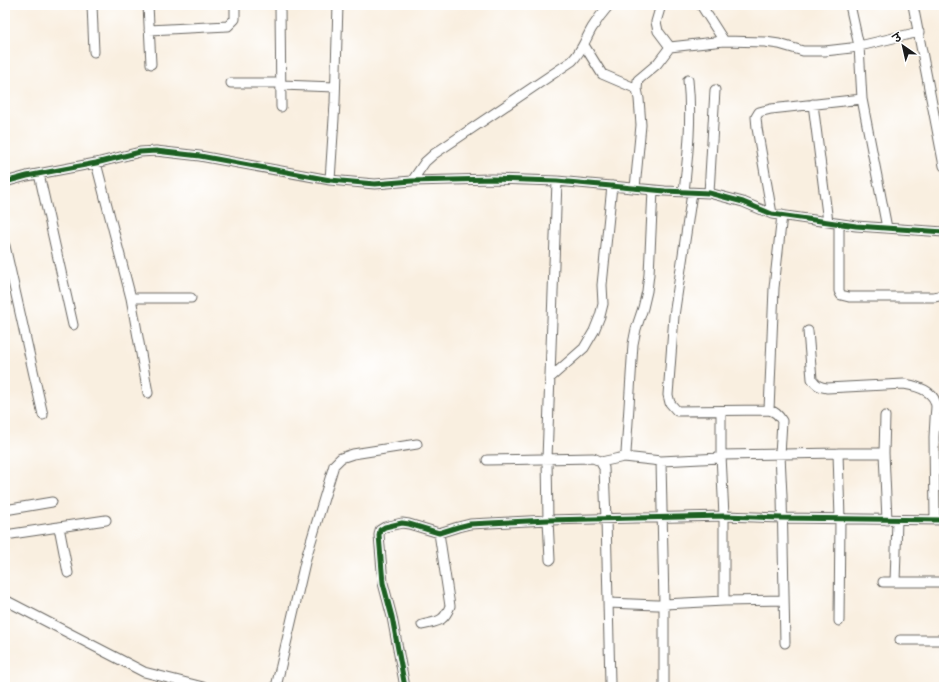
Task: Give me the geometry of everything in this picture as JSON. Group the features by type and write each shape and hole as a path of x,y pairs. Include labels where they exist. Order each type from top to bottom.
{"street":[{"path":"92,5 94,52"},
{"path":"148,5 151,64"},
{"path":"149,30 228,26 235,19 235,5"},
{"path":"280,5 281,108"},
{"path":"330,180 336,87 338,5"},
{"path":"412,181 425,162 434,154 572,61 577,56 592,29 609,5"},
{"path":"661,5 656,22 658,31 670,47"},
{"path":"701,5 724,42"},
{"path":"850,5 859,46 862,99 887,228"},
{"path":"913,5 941,129 944,166"},
{"path":"635,188 641,125 638,80 657,64 670,47 724,42 765,42 779,44 803,51 825,51 851,48 919,32"},
{"path":"584,45 602,74 638,89"},
{"path":"688,80 690,94 688,193 674,316 668,395 670,403 677,411 769,410 776,413 782,421 780,455 785,643"},
{"path":"231,83 336,87"},
{"path":"709,193 715,90"},
{"path":"772,214 757,128 756,117 759,112 771,109 862,99"},
{"path":"814,104 828,222"},
{"path":"5,182 140,152 156,152 200,156 348,182 375,184 412,181 492,179 558,181 688,193 709,193 743,202 772,214 856,226 944,232"},
{"path":"96,163 131,298 148,393"},
{"path":"39,174 73,325"},
{"path":"550,560 547,459 558,181"},
{"path":"550,378 584,348 594,331 600,316 603,304 602,286 612,186"},
{"path":"626,453 633,344 636,329 645,303 649,274 652,190"},
{"path":"769,410 774,288 782,215"},
{"path":"839,224 839,290 841,295 849,297 934,297 944,295"},
{"path":"5,246 44,414"},
{"path":"131,298 191,298"},
{"path":"405,687 392,617 383,583 379,534 380,530 385,527 402,523 439,533 458,526 470,524 548,520 724,516 940,520 934,437 940,419 932,395 914,386 904,384 820,388 812,379 808,331"},
{"path":"722,411 721,457 724,516 724,601"},
{"path":"885,416 884,453 892,520 895,582"},
{"path":"276,687 306,558 334,465 341,458 353,454 417,444"},
{"path":"838,453 840,519 839,621"},
{"path":"600,462 624,457 661,461 721,457 884,453"},
{"path":"487,460 592,458 600,462 604,468 610,683"},
{"path":"661,461 663,518 664,687"},
{"path":"5,510 52,502"},
{"path":"5,535 106,520"},
{"path":"59,527 68,573"},
{"path":"422,626 443,619 450,606 439,533"},
{"path":"883,582 944,582"},
{"path":"5,600 144,672 203,687"},
{"path":"608,603 657,605 724,601 784,600"},
{"path":"900,640 944,640"}],"railway":[{"path":"5,683 23,687"}],"cycle path":[{"path":"5,182 140,152 156,151 200,156 330,180 375,184 412,181 492,179 557,181 665,191 709,193 743,202 772,214 856,226 944,232"},
{"path":"405,687 392,617 383,583 379,535 380,530 385,527 402,523 439,533 470,524 548,520 724,516 944,520"}]}
